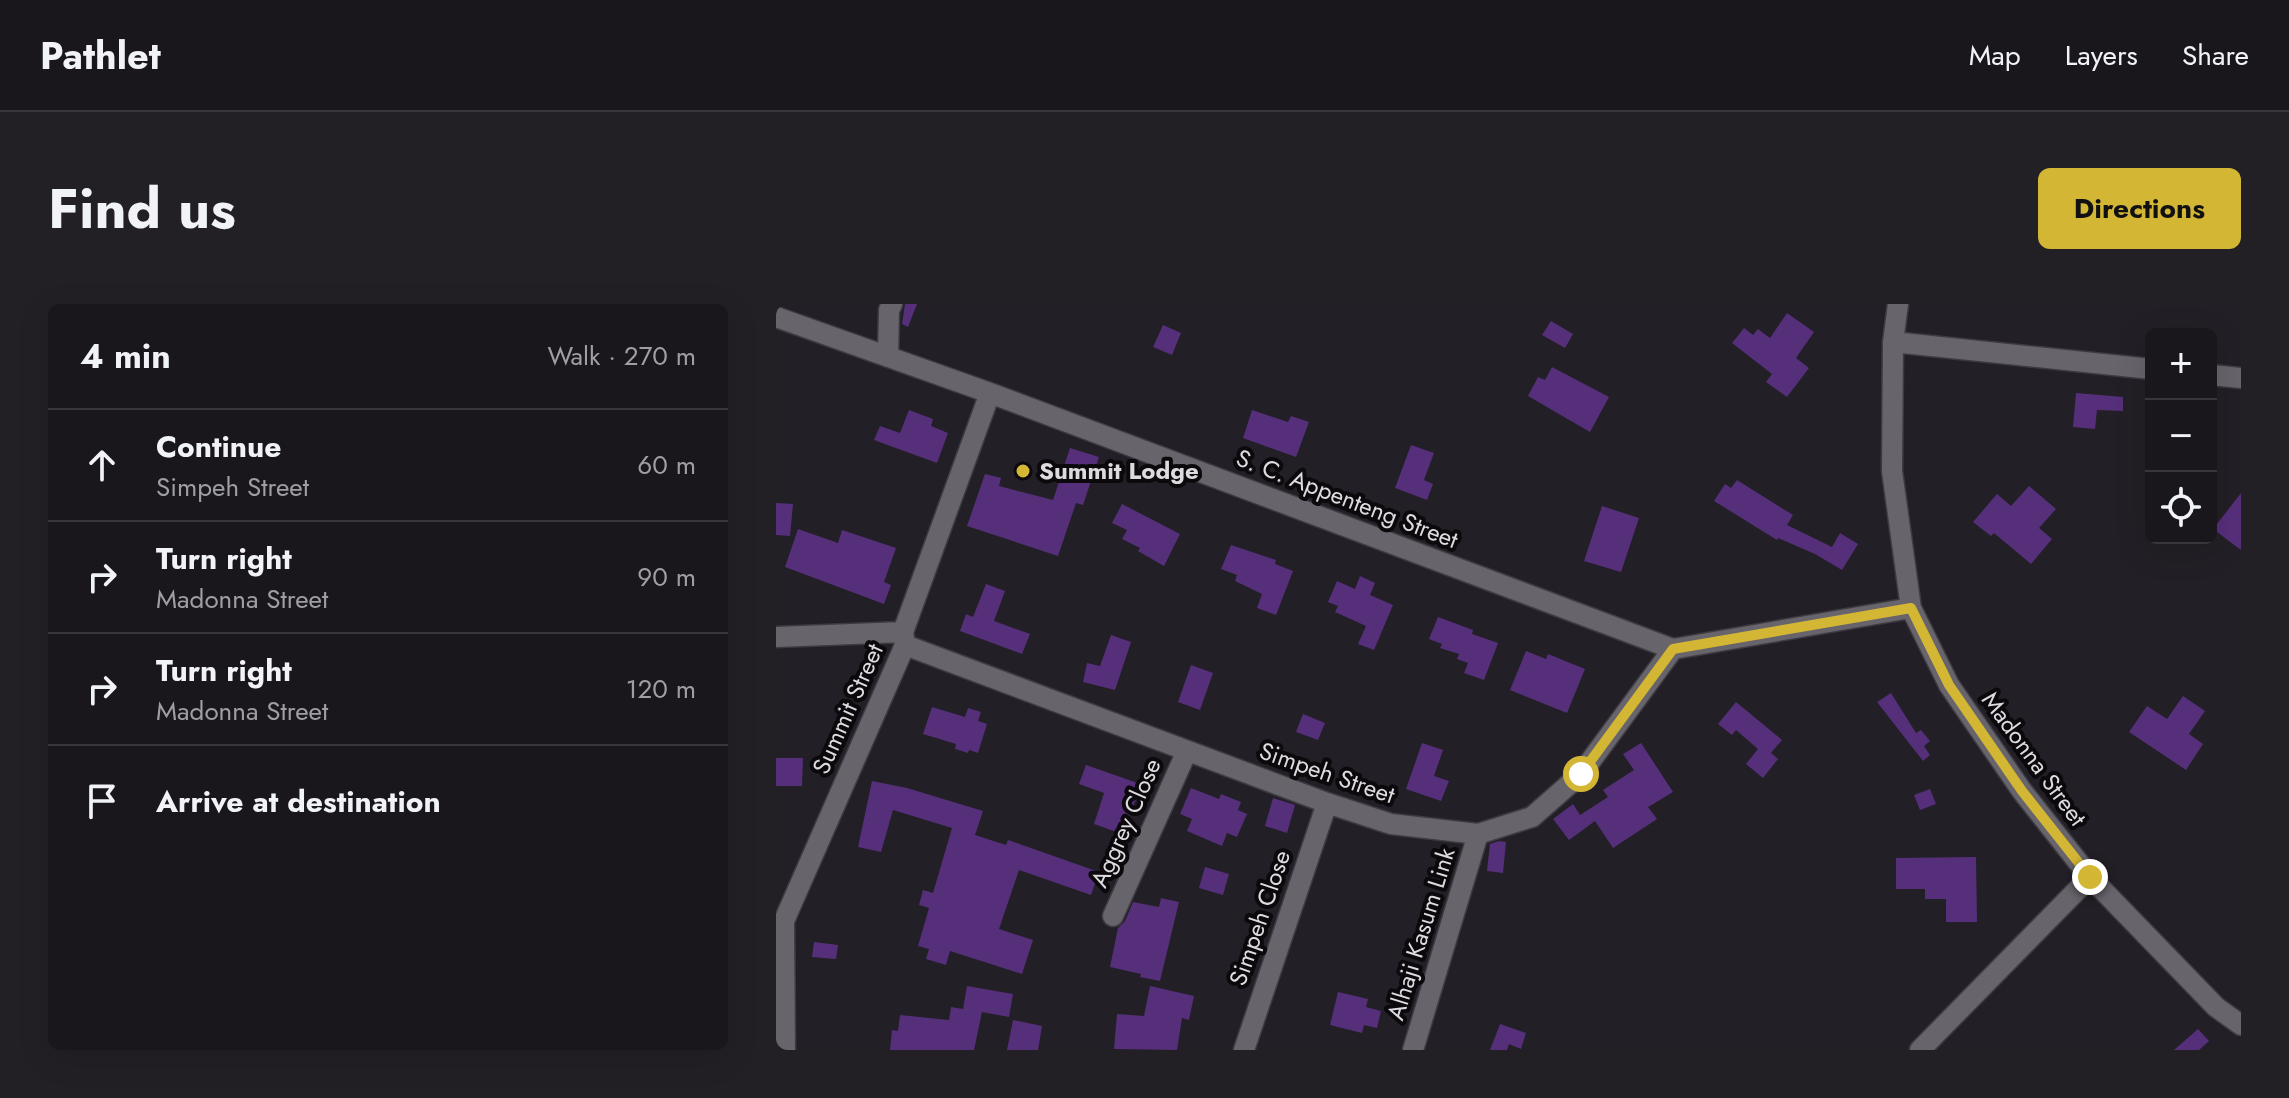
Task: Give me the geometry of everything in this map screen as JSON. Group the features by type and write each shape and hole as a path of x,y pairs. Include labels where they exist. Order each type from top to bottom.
{"street":[{"path":"888,357 889,310 892,304"},
{"name":"Madonna Street","path":"1898,304 1893,342 1892,471 1911,608 1949,685 2022,791 2090,877 2216,1007 2241,1025"},
{"name":"S. C. Appenteng Street","path":"776,317 990,393 1673,649"},
{"path":"1893,342 2145,368"},
{"path":"2217,376 2241,378"},
{"name":"Summit Street","path":"785,1050 780,922 904,639 990,393"},
{"path":"1673,649 1911,608"},
{"path":"776,637 904,639"},
{"name":"Simpeh Street","path":"904,639 1327,803 1391,824 1478,834 1532,817 1581,774 1673,649"},
{"name":"Aggrey Close","path":"1113,916 1187,751"},
{"name":"Simpeh Close","path":"1244,1050 1327,803"},
{"name":"Alhaji Kasum Link","path":"1413,1050 1478,834"},
{"path":"1920,1050 2090,877"}],"building":[{"path":"905,304 917,304 908,327 902,324"},
{"path":"1787,313 1814,332 1796,358 1809,368 1787,397 1766,382 1772,374 1732,343 1744,328 1753,335 1758,329 1770,338"},
{"path":"1551,321 1573,334 1565,348 1542,335"},
{"path":"1163,325 1181,333 1172,355 1153,347"},
{"path":"1552,367 1609,397 1590,432 1528,396 1538,377 1545,380"},
{"path":"2076,393 2123,397 2123,411 2097,410 2095,429 2073,427"},
{"path":"909,410 933,419 931,426 948,433 937,463 874,440 880,426 900,433"},
{"path":"1252,410 1288,422 1291,416 1309,422 1296,457 1243,438"},
{"path":"1411,445 1434,453 1424,480 1433,484 1427,500 1395,488"},
{"path":"1070,448 1099,457 1083,505 1076,503 1058,556 967,526 985,474 1001,478 999,486 1053,500"},
{"path":"1737,480 1793,515 1787,525 1832,547 1840,533 1858,544 1842,570 1815,554 1777,540 1714,501 1725,484 1731,488"},
{"path":"2029,486 2056,509 2039,528 2052,539 2031,564 1994,533 1991,536 1973,522 1997,494 2011,506"},
{"path":"2241,493 2241,550 2217,532 2217,524"},
{"path":"776,503 793,504 790,536 776,535"},
{"path":"1122,504 1180,534 1164,566 1122,539 1127,530 1112,523"},
{"path":"1602,506 1639,518 1621,572 1584,561"},
{"path":"798,529 838,543 842,530 896,548 884,582 891,585 884,604 785,567"},
{"path":"1231,545 1276,560 1275,564 1293,571 1276,615 1257,608 1262,594 1235,581 1237,575 1221,569"},
{"path":"1360,576 1375,583 1370,595 1393,605 1374,650 1358,644 1366,626 1335,612 1338,606 1328,602 1337,581 1355,589"},
{"path":"986,584 1005,591 994,621 1030,634 1022,654 960,631 966,614 973,617"},
{"path":"1438,617 1498,643 1484,680 1464,673 1468,663 1457,659 1459,654 1440,648 1442,644 1429,639"},
{"path":"1111,635 1131,642 1115,690 1083,682 1087,663 1100,666"},
{"path":"1526,651 1546,659 1548,654 1585,669 1567,713 1510,690"},
{"path":"1191,665 1213,673 1200,710 1178,702"},
{"path":"1891,693 1916,733 1921,730 1930,741 1924,746 1930,755 1923,761 1877,702"},
{"path":"2183,696 2205,711 2189,734 2203,744 2186,770 2129,732 2147,706 2167,719"},
{"path":"1736,702 1782,740 1771,753 1778,759 1763,778 1746,764 1758,749 1736,730 1732,735 1718,724"},
{"path":"932,707 965,717 968,708 981,712 978,721 987,724 978,753 955,749 956,744 923,734"},
{"path":"1303,714 1325,723 1318,740 1296,732"},
{"path":"1422,743 1443,750 1434,776 1449,781 1441,801 1406,789"},
{"path":"1641,743 1673,792 1648,807 1657,819 1613,848 1595,821 1569,840 1553,819 1573,804 1580,815 1608,797 1603,790 1634,770 1623,754"},
{"path":"776,758 803,758 802,786 776,786"},
{"path":"1086,765 1149,787 1143,804 1135,801 1122,834 1094,824 1104,793 1079,784"},
{"path":"872,781 983,811 975,835 1006,845 1008,840 1099,872 1091,895 1019,870 999,929 1033,940 1022,974 950,951 946,965 926,959 929,949 918,946 929,908 919,905 923,890 933,893 952,828 893,810 881,852 858,847"},
{"path":"1191,788 1219,799 1221,794 1241,802 1238,810 1247,814 1237,837 1227,833 1222,846 1187,831 1192,819 1180,814"},
{"path":"1930,789 1936,804 1920,810 1914,795"},
{"path":"1273,798 1295,805 1287,833 1265,826"},
{"path":"1506,842 1503,873 1487,871 1490,844"},
{"path":"1976,857 1977,922 1946,922 1946,899 1925,899 1925,889 1896,889 1896,858"},
{"path":"1205,867 1229,874 1223,895 1199,888"},
{"path":"1161,898 1179,902 1160,981 1110,967 1118,928 1125,921 1133,902 1159,907"},
{"path":"814,942 838,945 836,959 812,957"},
{"path":"967,986 1013,994 1009,1017 982,1012 974,1050 890,1050 892,1030 898,1031 900,1015 949,1020 951,1007 963,1009"},
{"path":"1150,986 1194,996 1189,1020 1182,1018 1177,1050 1114,1049 1117,1014 1144,1016"},
{"path":"1338,992 1368,999 1366,1007 1381,1011 1377,1028 1364,1025 1362,1033 1330,1025"},
{"path":"1013,1020 1042,1026 1038,1050 1007,1050"},
{"path":"1500,1024 1526,1033 1521,1049 1509,1044 1507,1050 1490,1050"},
{"path":"2198,1029 2209,1041 2199,1050 2174,1050"}],"place":[{"name":"Summit Lodge","path":"1023,471"}],"route":[{"path":"1581,774 1673,649 1911,608 1949,685 2022,791 2090,877"}]}
